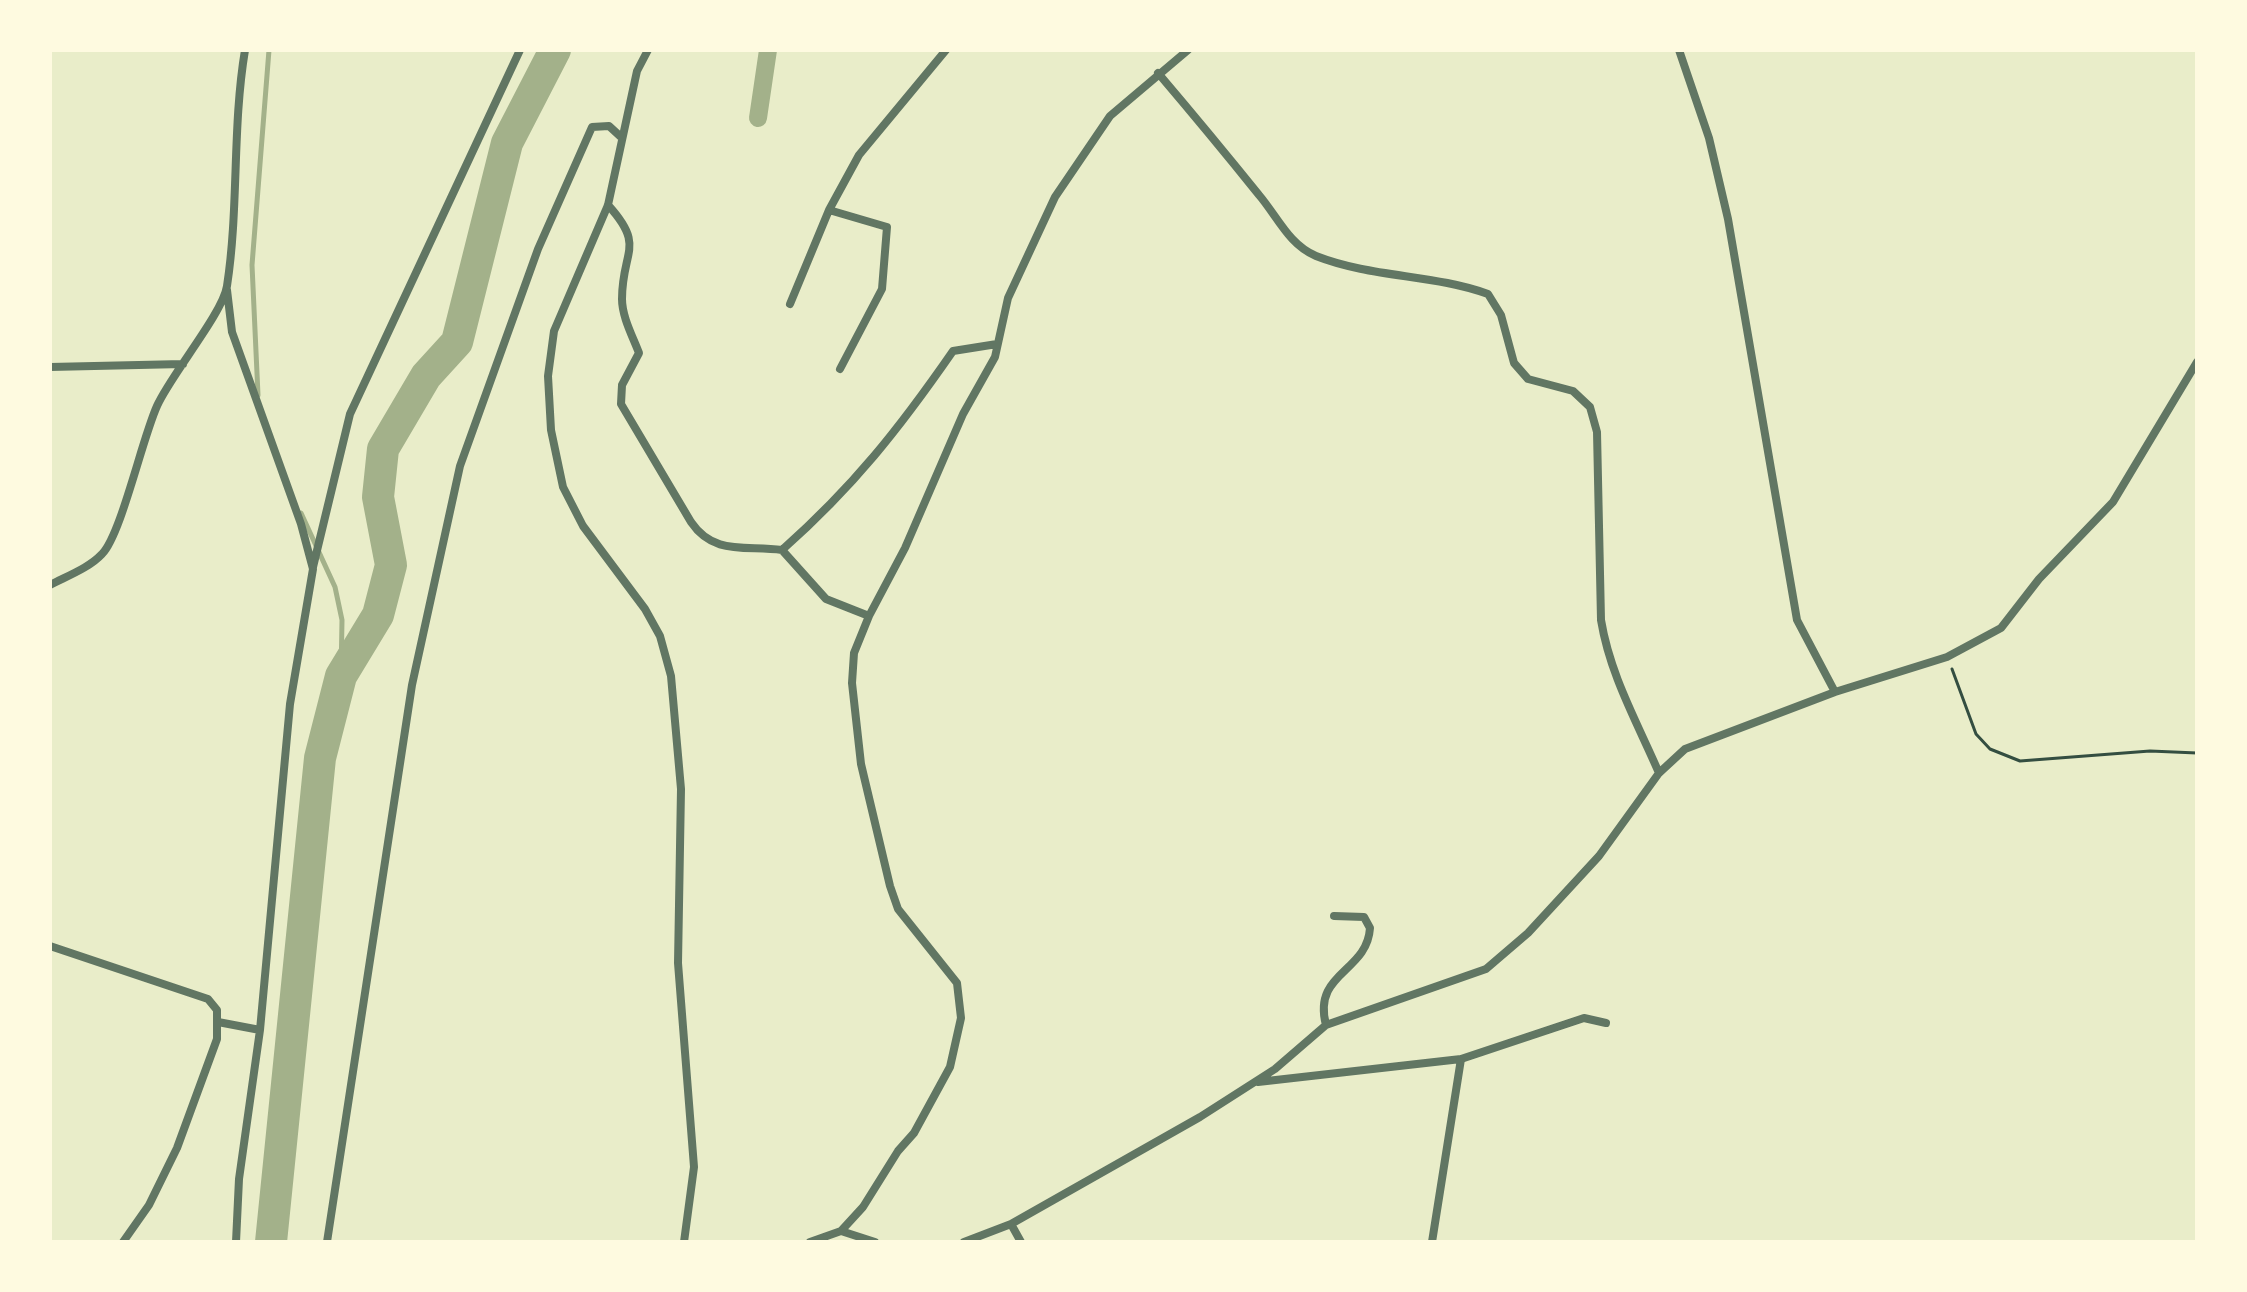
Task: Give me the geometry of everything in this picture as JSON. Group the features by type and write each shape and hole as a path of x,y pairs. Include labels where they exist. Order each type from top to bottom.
{"street":[{"path":"245,50 238,107 237,188 227,290 232,332 301,524 313,569"},
{"path":"236,1242 239,1179 260,1030 290,704 313,569 350,414 520,50"},
{"path":"648,50 637,71 608,205 554,331 548,376 550,416 563,487 583,526 645,609 660,636 671,676 681,789 678,963 694,1167 684,1242"},
{"path":"790,304 829,210 859,155 946,50"},
{"path":"810,1242 841,1231 863,1207 938,1095 950,1067 961,1018 957,983 898,909 861,764 852,683 854,653 869,616 905,548 963,414 995,357 1008,298 1055,197 1110,116 1188,50"},
{"path":"1679,50 1709,138 1728,219 1797,620 1835,692"},
{"path":"1158,73 1263,199 1282,228 1300,246 1313,255 1355,268 1456,282 1488,294 1501,315 1514,363 1528,379 1573,391 1590,407 1597,432 1604,640 1624,697 1659,773"},
{"path":"327,1242 412,685 460,466 538,249 592,127 609,126 621,137"},
{"path":"608,205 628,227 630,242 622,301 639,353 622,385 623,407 700,535 721,547 782,550 826,599 869,616"},
{"path":"829,210 887,227 882,289 840,369"},
{"path":"50,585 103,553 116,529 140,446 158,403 227,290"},
{"path":"782,550 852,485 882,450 953,351 997,344"},
{"path":"50,367 183,364"},
{"path":"964,1242 1011,1224 1257,1082 1326,1025 1486,969 1528,933 1599,856 1659,773 1685,749 1835,692 1947,657 2001,628 2039,579 2113,502 2196,364"},
{"path":"1326,1025 1323,997 1331,982 1367,948 1370,928 1364,917 1334,916"},
{"path":"50,946 208,999 217,1010 217,1039 177,1148 149,1205 123,1242"},
{"path":"1257,1082 1461,1059 1584,1018 1606,1023"},
{"path":"218,1022 260,1030"},
{"path":"1432,1242 1461,1059"},
{"path":"1011,1224 1021,1242"},
{"path":"841,1231 875,1242"}],"path":[{"path":"1947,657 1976,734 1990,749 2020,761 2150,751 2197,753"}],"waterway":[{"path":"258,395 252,265 269,50"},
{"path":"271,1242 320,758 341,676 378,615 391,565 378,497 383,449 426,376 457,342 507,143 555,50"},
{"path":"758,118 768,50"},
{"path":"301,513 335,587 342,620 341,676"}]}
